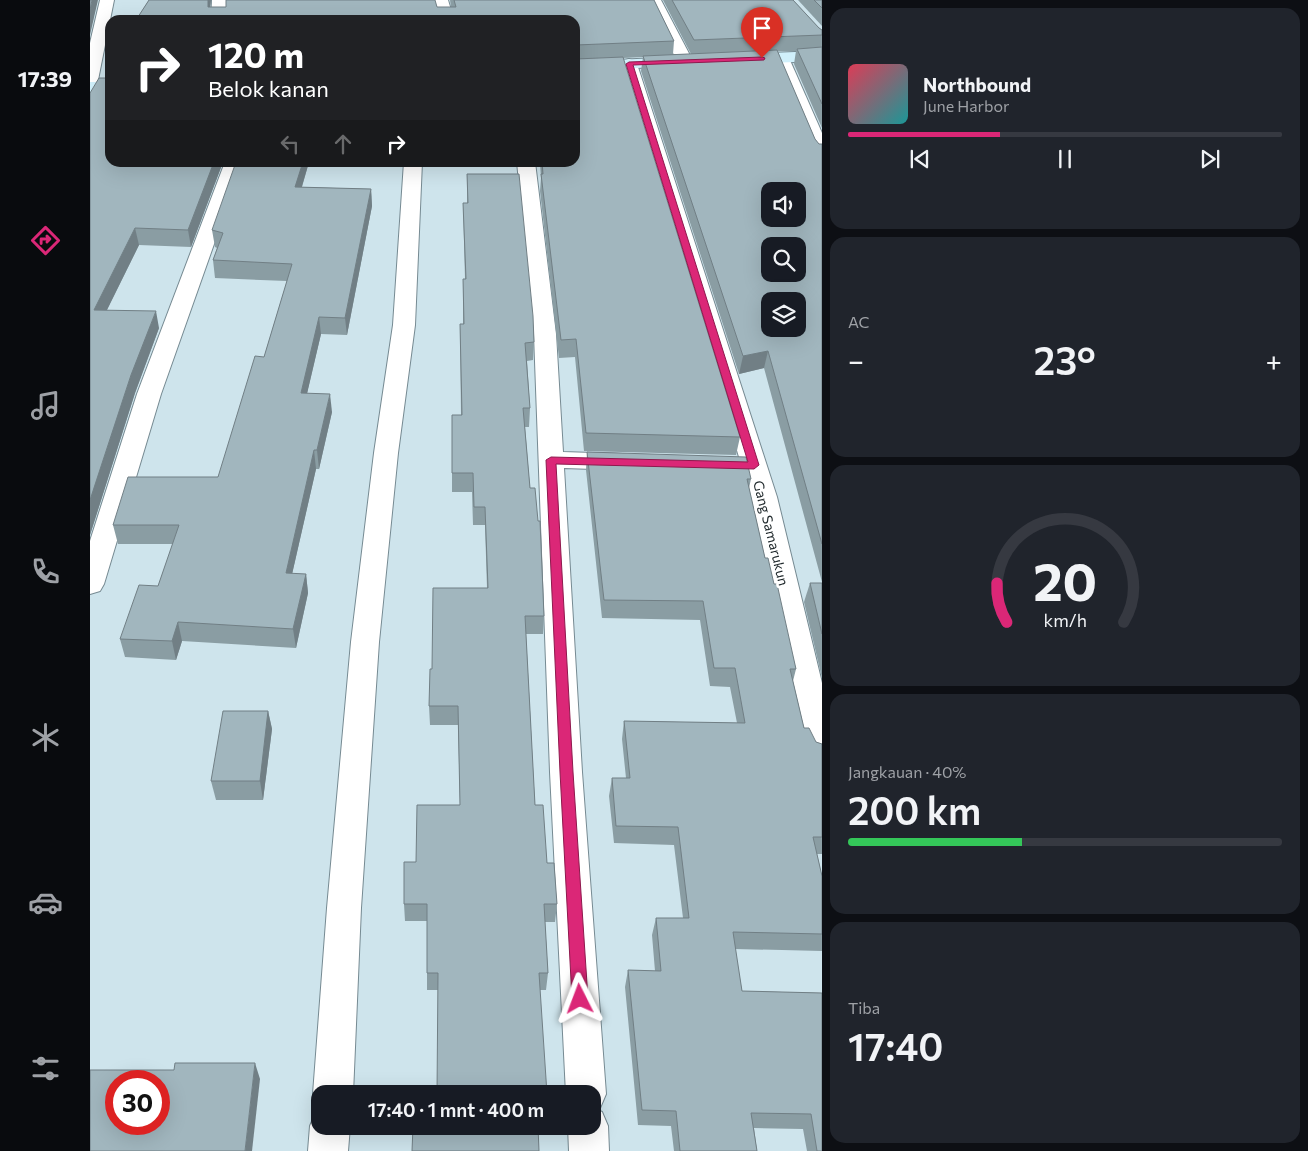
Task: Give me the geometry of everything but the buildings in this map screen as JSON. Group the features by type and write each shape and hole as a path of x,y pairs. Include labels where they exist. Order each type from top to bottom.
{"street":[{"path":"90,80 107,0"},
{"path":"219,0 219,15"},
{"path":"441,0 445,15"},
{"path":"654,0 685,61"},
{"path":"724,60 822,56"},
{"path":"781,58 822,154"},
{"path":"580,66 704,61"},
{"name":"Gang Samarukun","path":"629,64 744,465 764,497 822,748"},
{"path":"90,87 105,87"},
{"path":"90,584 149,394 232,167"},
{"path":"334,1085 344,908 365,642 386,453 404,326 414,167"},
{"path":"527,167 545,334 566,772 585,1085"},
{"path":"551,460 648,462"},
{"path":"328,1151 329,1135"},
{"path":"588,1135 589,1151"}],"route":[{"path":"580,999 566,772 551,460 754,465 629,64 762,58"}]}
